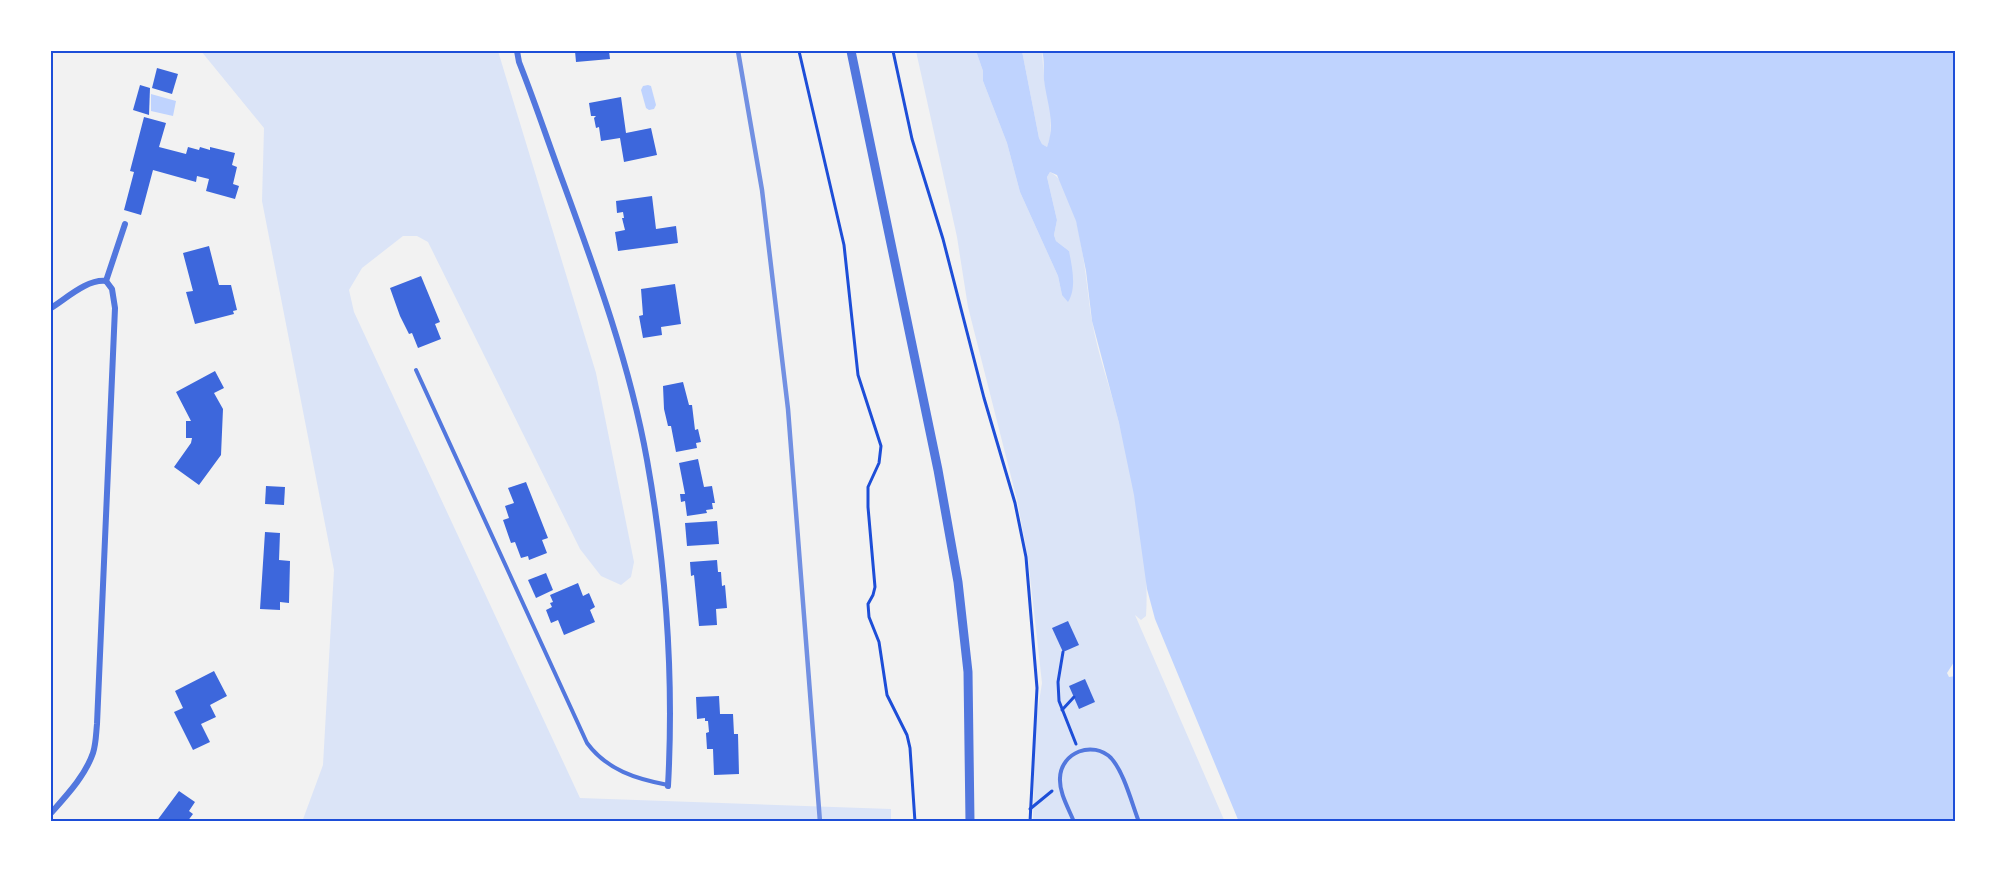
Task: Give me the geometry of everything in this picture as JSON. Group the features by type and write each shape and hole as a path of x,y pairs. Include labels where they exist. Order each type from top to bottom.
{"street":[{"path":"517,51 519,62 588,249 619,346 647,459 665,589 669,680 668,786"},
{"path":"851,51 938,471 958,582 968,672 970,822"},
{"path":"106,281 125,224"},
{"path":"51,308 97,280 106,281 112,289 114,308 97,724 94,747 88,763 76,783 51,813"}],"lane":[{"path":"416,370 587,743 605,764 625,774 668,786"},
{"path":"1074,822 1060,785 1061,768 1079,751 1097,750 1110,758 1120,774 1139,822"}],"path":[{"path":"799,51 843,245 858,375 881,446 879,463 868,487 875,587 868,610 879,642 887,695 907,735 910,748 915,822"},
{"path":"893,51 912,139 943,238 984,398 1015,503 1026,557 1037,688 1029,822"},
{"path":"1063,652 1058,692 1062,710 1079,751"},
{"path":"1062,710 1074,697"},
{"path":"1030,809 1060,785"}],"shaded area":[{"path":"201,51 498,51 596,373 634,562 631,577 621,585 601,576 580,549 428,242 417,236 403,236 362,268 349,290 354,312 580,798 891,809 891,822 302,822 323,765 334,570 262,201 264,128"},
{"path":"916,51 976,51 983,71 983,81 1007,143 1020,192 1058,276 1062,295 1069,251 1056,241 1054,235 1057,220 1047,177 1050,172 1060,181 1069,197 1080,240 1095,334 1125,446 1140,519 1146,568 1146,616 1141,620 1135,615 1225,822 1033,822 1035,727 1042,683 1028,558 1017,500 968,307 957,237"},
{"path":"1022,51 1042,51 1044,80 1051,109 1050,138 1047,147 1039,138"}],"water":[{"path":"976,51 1022,51 1039,138 1047,147 1051,121 1042,51 1956,51 1956,659 1947,673 1949,677 1956,676 1956,822 1239,822 1155,619 1147,589 1134,495 1119,423 1092,321 1086,271 1076,221 1057,175 1050,172 1047,177 1057,220 1054,235 1056,241 1069,251 1072,270 1073,284 1068,302 1062,295 1058,276 1020,192 1007,143 983,81 983,71"},
{"path":"643,86 651,86 656,105 654,109 649,110 646,108 641,90"},
{"path":"151,94 176,101 173,116 151,111"}],"building":[{"path":"575,51 609,51 610,59 576,62"},
{"path":"157,68 178,74 172,94 152,88"},
{"path":"140,85 150,88 149,115 133,110"},
{"path":"621,97 626,133 651,128 657,155 624,162 620,138 601,141 599,127 596,128 594,118 596,116 591,116 589,103"},
{"path":"144,117 166,123 159,147 186,154 188,147 210,150 210,147 235,153 232,165 237,167 233,184 239,186 235,199 206,191 209,179 197,176 196,182 153,170 141,215 124,210 134,172 130,171"},
{"path":"652,196 656,229 676,226 678,243 618,251 615,232 625,230 623,212 617,213 616,201"},
{"path":"209,246 219,285 231,285 237,310 233,311 234,314 195,324 186,292 193,291 183,253"},
{"path":"421,276 440,322 435,324 441,339 418,348 412,333 409,334 400,316 390,288"},
{"path":"675,284 681,324 661,327 662,335 643,338 639,316 643,315 641,289"},
{"path":"215,371 224,388 214,393 223,409 221,455 199,485 174,467 192,438 186,438 186,421 191,421 176,392"},
{"path":"683,382 689,405 692,405 695,430 698,429 701,442 696,443 697,448 676,452 671,426 668,426 664,409 663,386"},
{"path":"698,459 704,487 712,486 715,503 712,503 713,509 706,510 707,513 687,516 685,501 681,502 680,494 685,494 679,463"},
{"path":"526,482 548,538 542,540 547,553 529,560 528,556 521,558 515,542 511,543 503,520 509,518 505,506 514,503 508,488"},
{"path":"266,486 285,487 284,505 265,504"},
{"path":"717,521 719,544 687,546 685,523"},
{"path":"265,532 280,533 279,560 290,561 289,603 280,602 280,610 260,609"},
{"path":"717,560 722,586 725,585 727,608 716,609 717,625 699,626 694,575 691,576 690,562"},
{"path":"546,573 553,590 536,598 528,580"},
{"path":"578,583 583,596 589,593 595,607 590,610 595,622 564,635 558,620 551,623 546,610 552,607 550,603 553,602 550,595"},
{"path":"1068,621 1079,645 1063,652 1052,628"},
{"path":"214,671 227,696 210,705 216,717 201,724 210,742 193,750 174,712 183,708 175,691"},
{"path":"1085,679 1095,702 1079,709 1069,686"},
{"path":"719,696 720,714 733,714 734,734 738,734 739,774 714,775 713,749 707,749 708,721 705,721 705,718 697,719 696,697"},
{"path":"179,791 195,802 189,811 193,814 187,822 156,822"}],"railway":[{"path":"738,51 762,190 788,409 820,822"}]}
